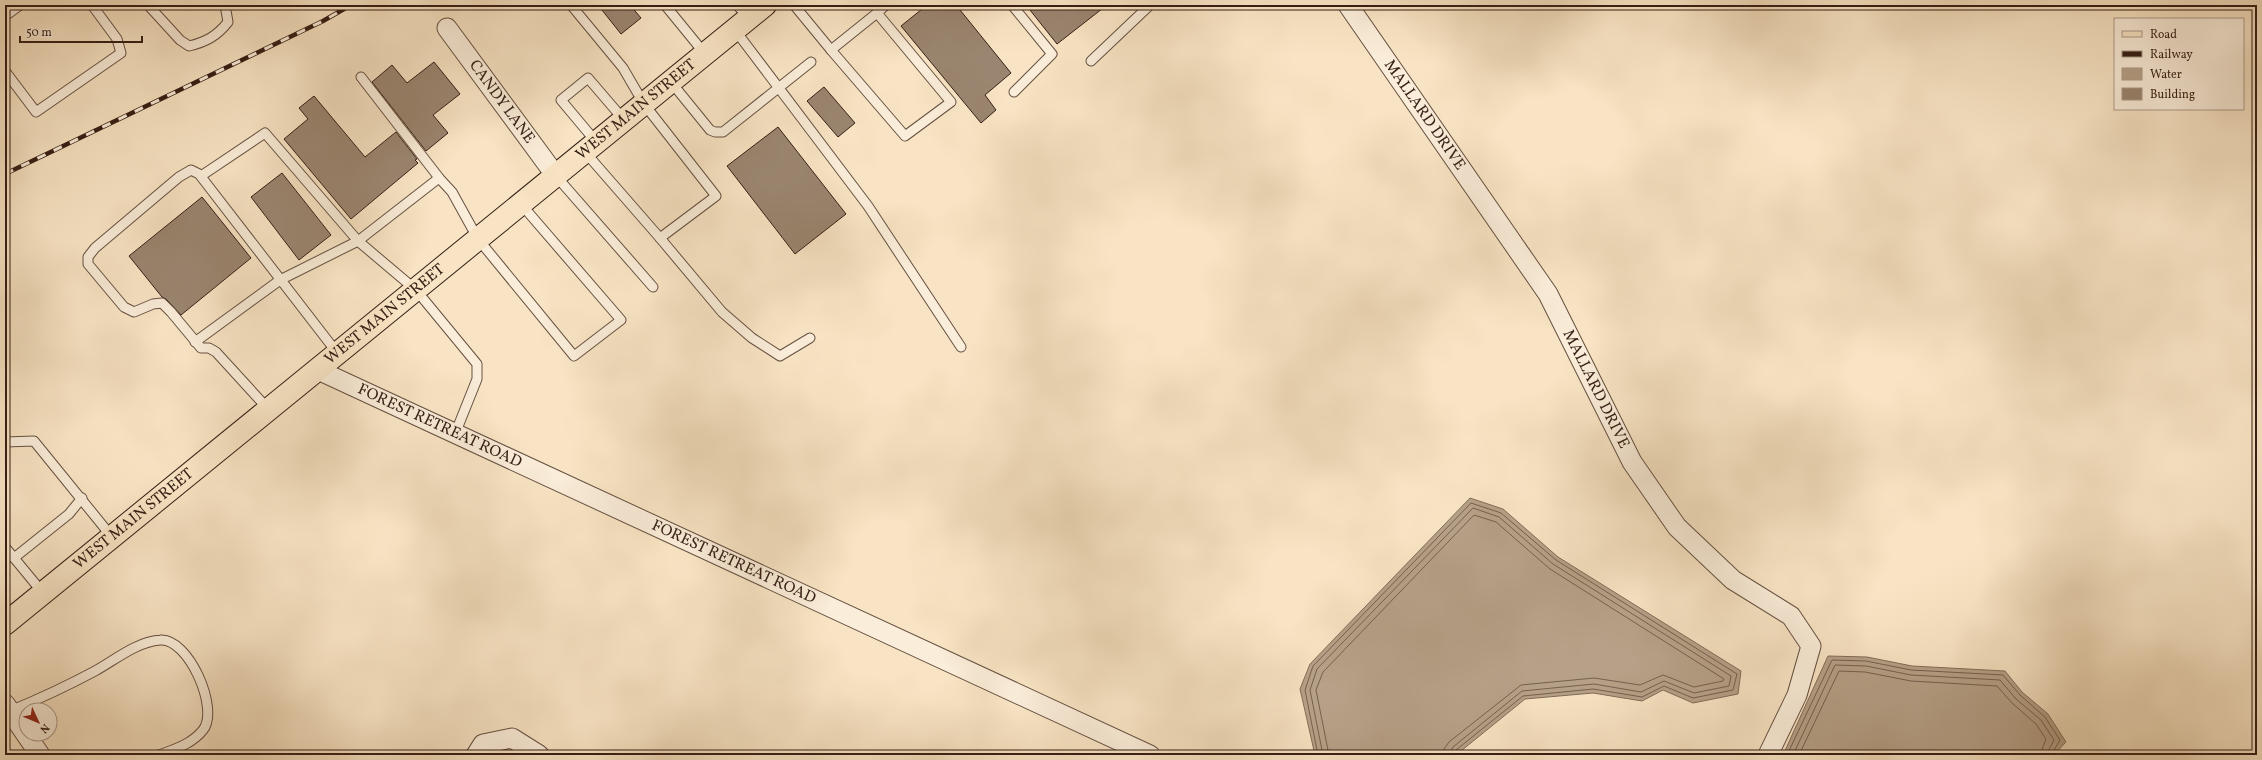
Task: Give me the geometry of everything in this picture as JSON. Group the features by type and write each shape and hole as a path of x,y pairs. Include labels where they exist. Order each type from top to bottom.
{"main road":[{"name":"WEST MAIN STREET","path":"5,624 671,82 705,54 746,14"}],"street":[{"name":"MALLARD DRIVE","path":"1348,5 1548,294 1632,462 1677,527 1733,580 1791,616 1811,646 1797,695 1768,755"},
{"name":"CANDY LANE","path":"446,28 556,176"},
{"name":"FOREST RETREAT ROAD","path":"318,370 1150,755"},
{"path":"7,707 40,755"},
{"path":"476,755 483,744 512,738 539,755"}],"lane":[{"path":"5,16 20,5"},
{"path":"5,71 36,112 121,53 117,39 92,5"},
{"path":"148,5 180,40 189,46 206,42 220,32 228,22 225,5"},
{"path":"571,5 623,68 644,104 716,196 660,238"},
{"path":"665,5 705,54"},
{"path":"794,5 905,136 951,102 877,13"},
{"path":"831,50 886,5"},
{"path":"1012,5 1052,54 1014,92"},
{"path":"1091,61 1150,5"},
{"path":"746,14 779,88 868,206 961,347"},
{"path":"671,82 710,130 715,132 723,132 811,62"},
{"path":"361,77 439,178 452,192 478,239 574,356 621,320 521,204"},
{"path":"624,120 588,78 561,100 591,147 660,238 722,312 752,338 780,356 810,338"},
{"path":"201,176 265,133 358,241 416,290 477,364 477,379 455,434"},
{"path":"269,410 216,352 209,348 201,348 195,342 162,303 153,304 134,312 124,307 88,264 88,257 95,248 190,170 201,176 338,354"},
{"path":"556,176 653,287"},
{"path":"195,342 280,280 358,241 439,178"},
{"path":"5,442 34,441 82,498 112,537"},
{"path":"14,558 69,514 82,498"},
{"path":"5,547 43,593"},
{"path":"7,707 46,696 95,671 144,643 162,639 175,644 198,673 209,711 204,729 181,747 159,755"}],"water":[{"path":"1470,498 1503,509 1558,557 1741,671 1738,694 1693,703 1663,690 1642,701 1593,693 1525,699 1456,755 1315,755 1300,689 1310,664"},
{"path":"1828,656 1867,657 1912,666 2005,671 2022,692 2048,714 2066,742 2054,755 1783,755"}],"building":[{"path":"598,5 630,5 641,18 621,34"},
{"path":"927,5 956,5 1011,73 985,95 996,110 981,123 901,26"},
{"path":"1026,5 1107,5 1057,44"},
{"path":"434,62 460,94 433,115 448,133 426,151 372,82 392,65 407,83"},
{"path":"824,87 855,123 838,137 807,101"},
{"path":"314,96 365,157 396,132 417,159 415,160 418,163 351,219 284,139 308,119 299,108"},
{"path":"778,127 846,214 795,254 727,166"},
{"path":"282,173 331,235 299,260 251,197"},
{"path":"202,197 251,258 181,315 166,299 162,297 129,256"}],"railway":[{"path":"5,174 323,21 351,5"}]}
